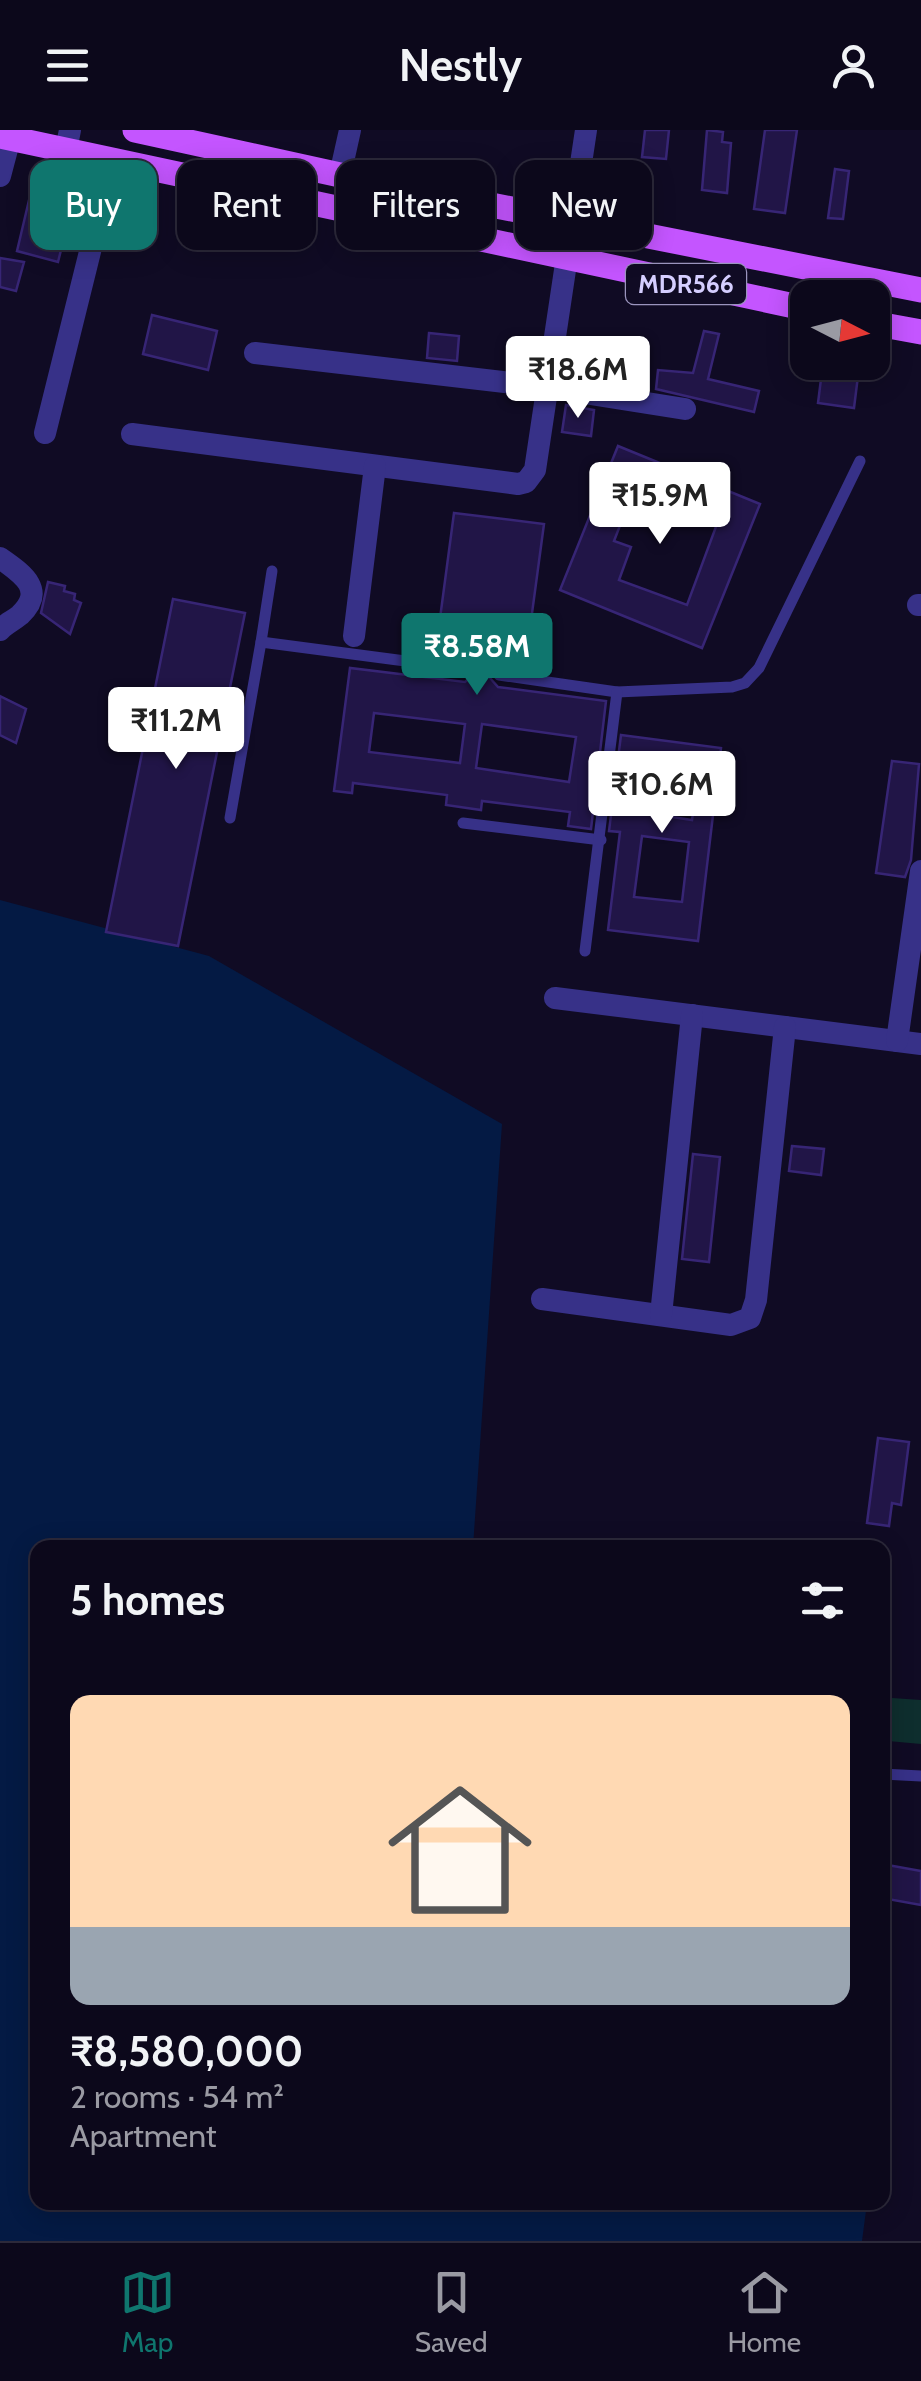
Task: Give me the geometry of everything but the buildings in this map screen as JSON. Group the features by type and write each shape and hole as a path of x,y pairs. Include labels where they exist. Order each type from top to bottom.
{"main road":[{"name":"MDR566","path":"135,130 336,175"},
{"name":"MDR566","path":"5,137 68,140 113,159 790,305"},
{"name":"MDR566","path":"652,236 921,290"},
{"path":"890,326 921,332"}],"street":[{"path":"343,160 350,130"},
{"path":"581,160 586,130"},
{"path":"0,176 5,137"},
{"path":"45,433 113,159"},
{"path":"132,434 526,482 534,470 566,250"},
{"path":"255,353 546,387 685,409"},
{"path":"354,636 375,466"},
{"path":"0,558 32,586 28,603 0,630"},
{"path":"897,1040 921,871"},
{"path":"554,998 921,1044"},
{"path":"662,1315 692,1015"},
{"path":"542,1299 731,1324 750,1318 756,1300 785,1027"}],"lane":[{"path":"499,675 617,692 732,687 750,679 759,668 860,461"},
{"path":"230,818 272,571"},
{"path":"261,642 466,670"},
{"path":"585,951 617,692"},
{"path":"464,823 600,840"},
{"path":"890,1774 921,1776"}],"green space":[{"path":"892,1698 921,1700 921,1744 890,1741"}],"water":[{"path":"0,900 209,956 502,1124 473,1540 30,1540 30,2210 866,2210 862,2241 0,2241"}]}
